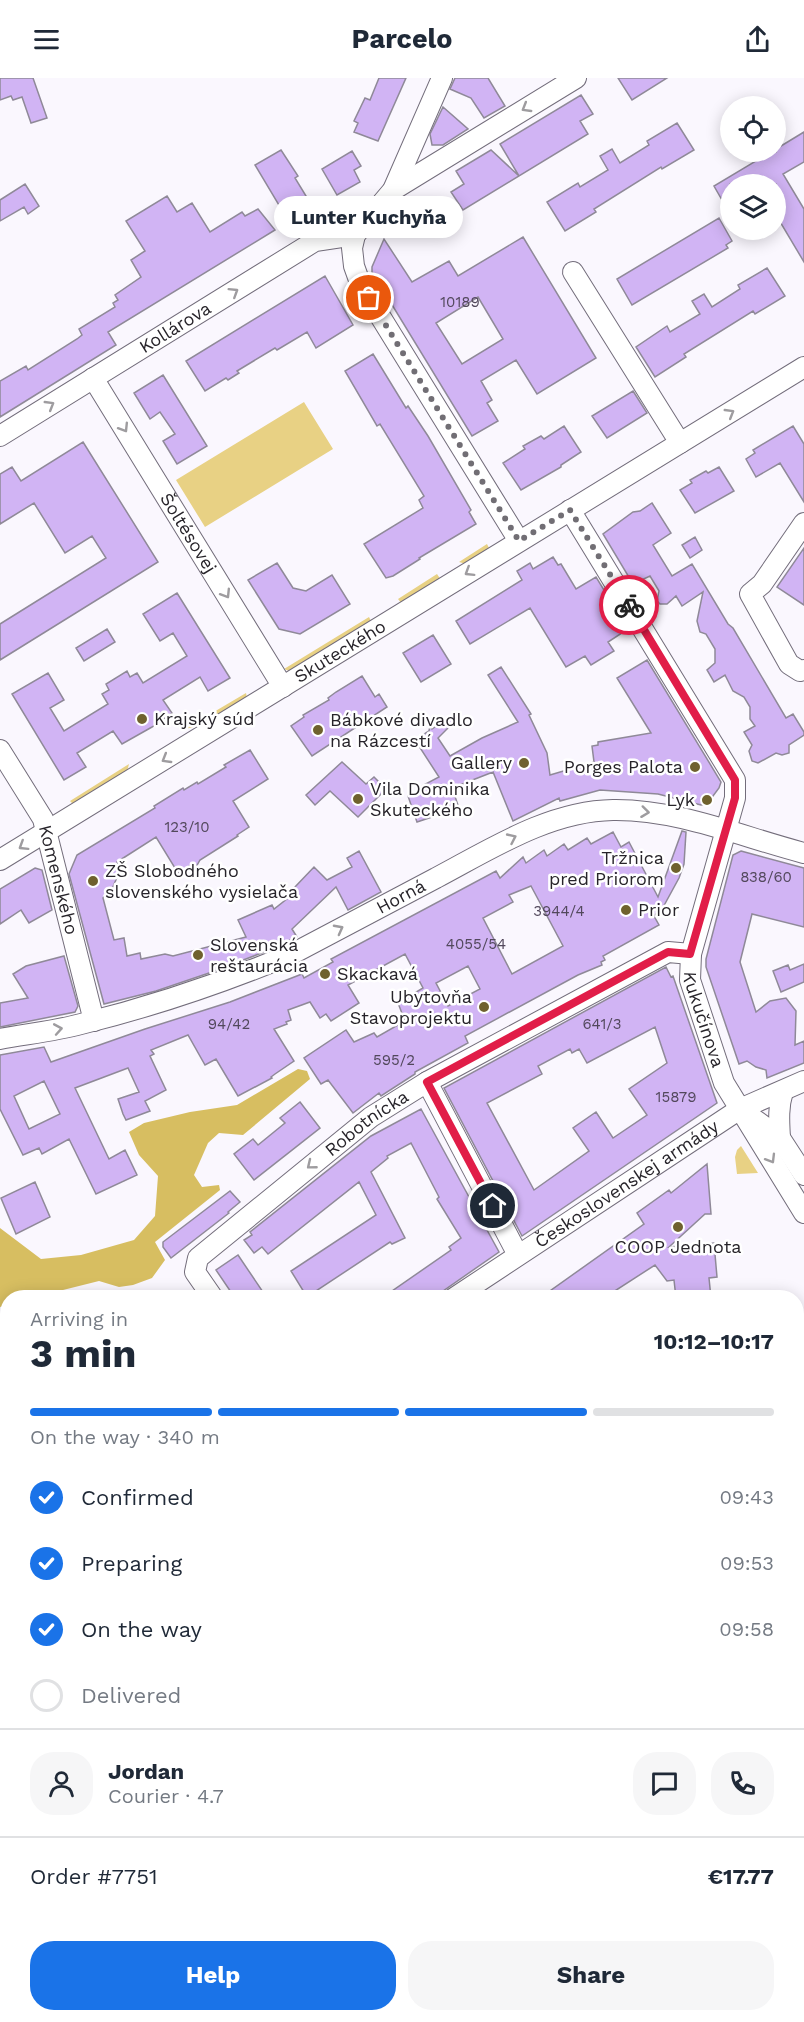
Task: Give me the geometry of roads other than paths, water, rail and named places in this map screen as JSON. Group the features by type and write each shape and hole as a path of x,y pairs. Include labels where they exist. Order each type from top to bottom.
{"street":[{"path":"441,78 393,190 355,235 352,249 354,266 359,280 519,541"},
{"path":"393,190 576,78"},
{"name":"Kollárova","path":"0,435 315,241 355,235"},
{"path":"573,272 680,443"},
{"name":"Skuteckého","path":"0,861 804,368"},
{"name":"Šoltésovej","path":"93,378 284,687"},
{"name":"Kukučínova","path":"570,510 735,780 735,798 690,954 690,980 724,1083 804,1214"},
{"path":"804,523 762,584 750,594 789,664 800,671 804,670"},
{"name":"Komenského","path":"0,750 40,814 47,832 94,1021"},
{"name":"Horná","path":"0,1039 94,1021 210,986 294,952 509,839 552,820 587,812 614,810 641,812 678,817 804,853"},
{"name":"Robotnícka","path":"207,1290 195,1272 198,1258 371,1117 427,1082 668,952 690,954"},
{"name":"Československej armády","path":"466,1290 740,1109 804,1081"},
{"path":"427,1082 518,1255"},
{"path":"780,1138 778,1116 779,1101 783,1090"},
{"path":"740,1109 780,1138 804,1175"}],"place":[{"name":"Lunter Kuchyňa","path":"369,298"},
{"name":"Krajský súd","path":"142,719"},
{"name":"Bábkové divadlo na Rázcestí","path":"318,730"},
{"name":"Gallery","path":"524,763"},
{"name":"Porges Palota","path":"695,767"},
{"name":"Vila Dominika Skuteckého","path":"358,799"},
{"name":"Lyk","path":"707,800"},
{"name":"Tržnica pred Priorom","path":"676,868"},
{"name":"ZŠ Slobodného slovenského vysielača","path":"93,881"},
{"name":"Prior","path":"626,910"},
{"name":"Slovenská reštaurácia","path":"198,955"},
{"name":"Skackavá","path":"325,974"},
{"name":"Ubytovňa Stavoprojektu","path":"484,1007"},
{"name":"COOP Jednota","path":"678,1227"}]}
